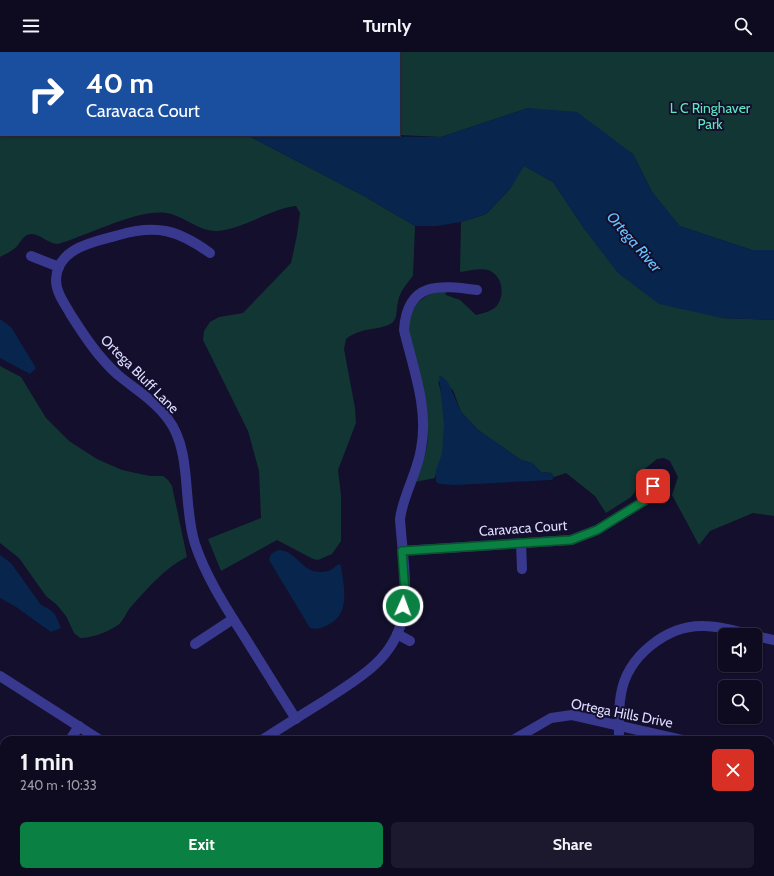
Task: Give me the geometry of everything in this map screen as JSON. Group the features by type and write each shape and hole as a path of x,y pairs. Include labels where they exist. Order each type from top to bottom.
{"street":[{"path":"31,256 59,267 66,257 81,246 143,229 160,229 175,232 192,240 210,253"},
{"name":"Ortega Bluff Lane","path":"59,267 56,280 58,290 86,339 117,374 158,407 168,419 176,433 181,446 186,502 194,542 204,568 233,619 296,718"},
{"path":"268,736 368,672 386,653 397,634 402,619 405,593 400,519 402,507 421,451 424,421 422,403 404,330 405,318 414,299 424,291 434,287 448,286 477,290"},
{"name":"Caravaca Court","path":"402,551 571,540 585,536 644,501 653,486"},
{"path":"521,543 522,569"},
{"path":"195,644 233,619"},
{"path":"619,736 621,694 625,679 631,667 650,645 675,631 703,626 718,629"},
{"path":"397,634 410,640"},
{"path":"762,637 774,640"},
{"path":"0,676 94,736"},
{"name":"Ortega Hills Drive","path":"520,736 540,723 562,715 572,715 665,736"},
{"path":"73,736 79,726"}],"green space":[{"name":"L C Ringhaver Park","path":"400,52 774,52 774,250 752,250 679,226 652,192 633,154 528,108 441,137 400,135"},
{"path":"0,136 249,136 364,196 415,226 413,276 400,295 394,321 382,327 358,332 346,339 344,349 355,408 356,423 338,470 341,495 341,541 332,554 318,560 313,559 277,540 221,571 208,539 261,518 259,471 248,431 203,340 204,331 210,322 219,317 243,313 291,263 300,213 296,206 276,211 237,227 217,231 204,229 172,214 154,213 127,219 58,244 51,243 39,236 29,234 14,249 0,257"},
{"path":"523,165 553,182 585,230 722,318 774,320 774,516 753,513 710,531 699,545 672,495 678,477 670,461 664,458 657,459 641,472 635,492 631,497 606,513 595,496 566,473 554,477 551,473 541,472 532,463 521,460 478,430 461,412 453,390 438,381 442,398 444,418 444,447 435,478 415,482 426,451 428,432 424,395 409,329 411,314 422,299 433,293 445,291 446,295 460,300 476,315 494,308 498,304 502,290 499,280 493,272 485,269 478,269 460,272 461,222 486,214 510,189"},
{"path":"0,366 21,377 46,418 69,441 97,459 122,470 150,476 163,476 172,486 187,557 170,567 156,580 130,608 120,624 100,634 80,638 74,633 66,616 57,605 46,596 19,558 0,543"}],"water":[{"name":"Ortega River","path":"528,108 577,112 633,154 652,192 680,226 752,250 774,250 774,320 722,318 659,304 618,273 585,230 553,182 524,166 510,189 486,214 461,222 437,226 415,226 364,196 249,136 441,137"},
{"path":"0,319 11,327 36,368 30,374 0,358"},
{"path":"439,375 448,382 461,412 478,430 521,460 532,463 541,472 551,473 554,477 552,480 455,485 440,484 436,482 436,470 442,454 444,425"},
{"path":"278,550 291,554 312,571 328,571 339,564 341,566 344,599 340,614 335,620 321,628 310,628 269,560 271,554"},
{"path":"0,555 11,563 41,605 55,614 61,628 51,632 16,607 0,598"}],"route":[{"path":"403,606 405,593 402,551 571,540 585,536 597,530 644,501 653,486"}]}
